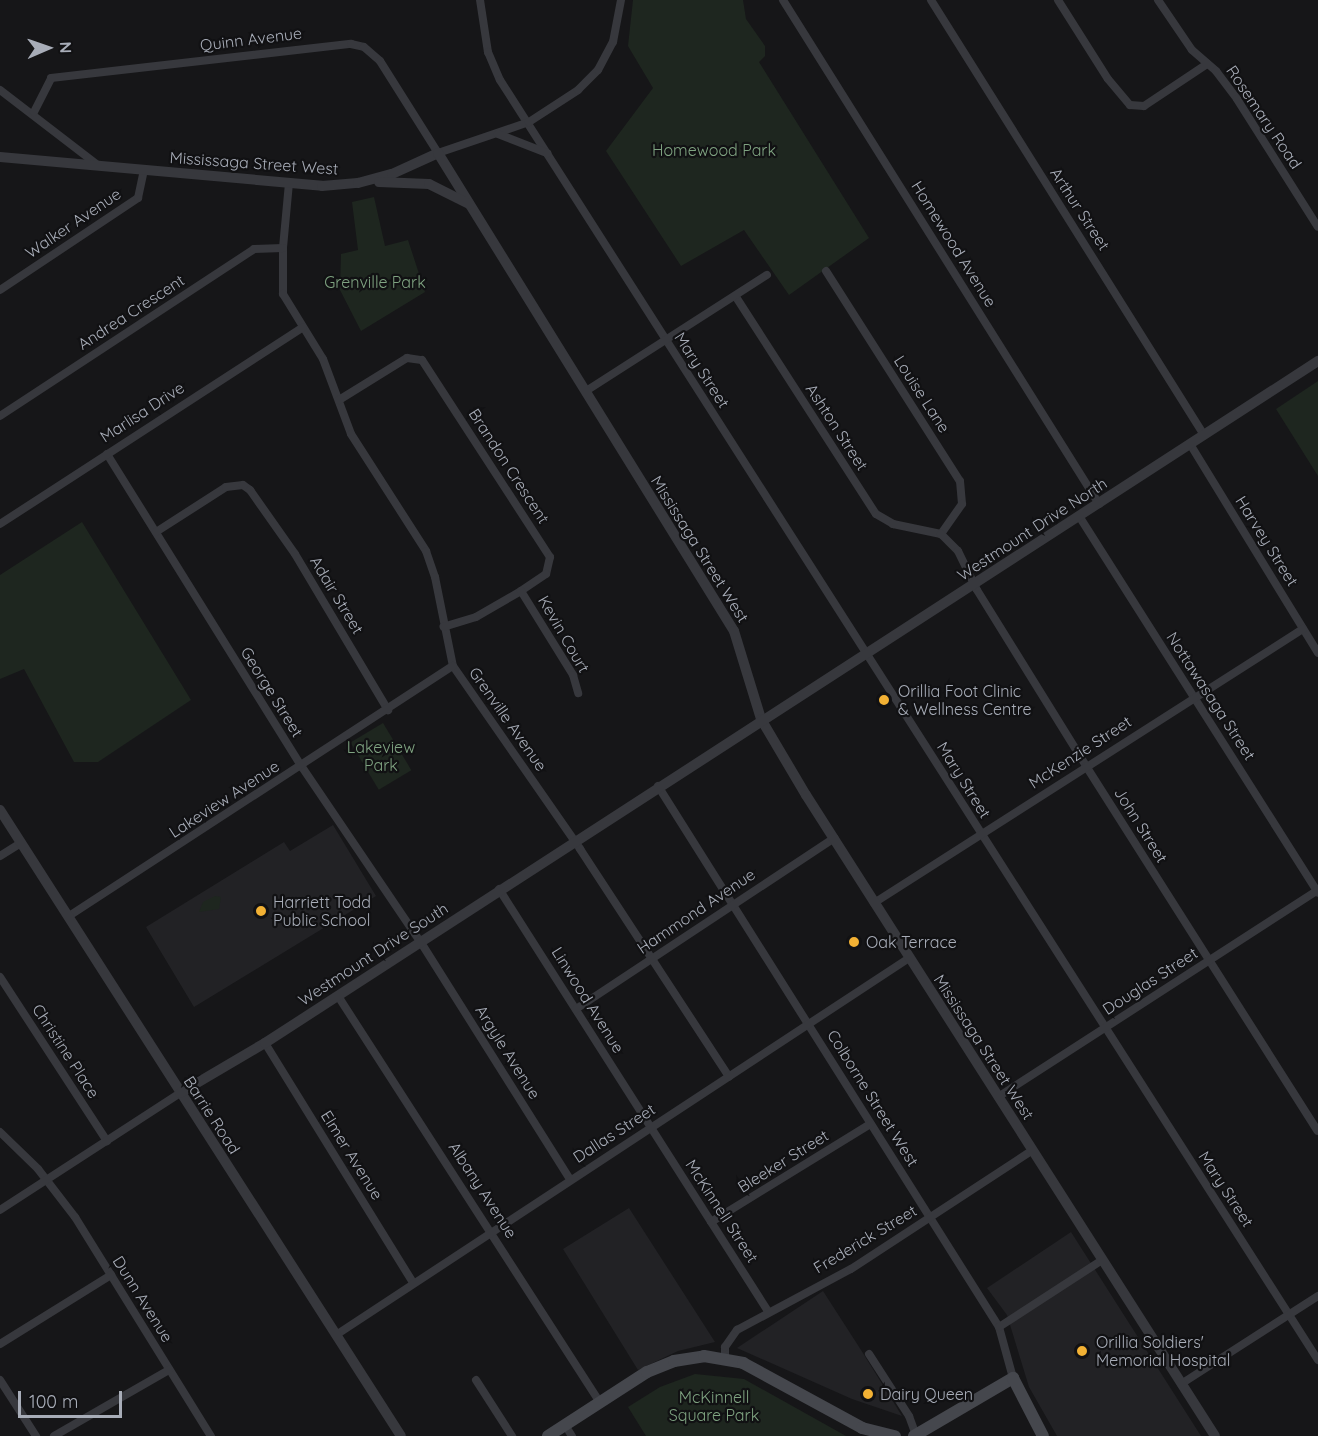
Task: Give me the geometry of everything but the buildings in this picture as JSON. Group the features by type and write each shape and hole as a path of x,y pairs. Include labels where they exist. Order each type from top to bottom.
{"main road":[{"path":"548,1436 665,1364 704,1356 725,1358 774,1377 862,1428 892,1436"},
{"path":"915,1436 1012,1378"},
{"name":"Colborne Street West","path":"1012,1378 1043,1436"}],"street":[{"name":"Mary Street","path":"480,0 488,52 500,80 529,122 666,341 1318,1360"},
{"path":"438,153 529,122 578,90 598,70 615,35 621,0"},
{"name":"Homewood Avenue","path":"783,0 1099,504"},
{"name":"Arthur Street","path":"931,0 1204,435"},
{"path":"1058,0 1108,79 1130,105 1144,106 1207,64"},
{"name":"Rosemary Road","path":"1158,0 1192,50 1237,99 1318,227"},
{"name":"Quinn Avenue","path":"34,112 51,78 351,44 364,47 380,61 438,153"},
{"path":"0,90 34,112 99,166"},
{"path":"496,134 548,153"},
{"name":"Mississaga Street West","path":"0,157 322,186 363,182 392,174 438,153 734,631 761,719 874,903 1215,1436"},
{"name":"Walker Avenue","path":"0,290 138,198 144,170"},
{"path":"363,182 429,184 470,204"},
{"name":"Grenville Avenue","path":"289,183 282,248 282,289 323,358 358,446 426,551 435,577 453,666 574,841 729,1077"},
{"name":"Andrea Crescent","path":"0,416 254,249 282,248"},
{"name":"Louise Lane","path":"826,271 960,480 962,504 941,534"},
{"path":"586,391 767,275"},
{"name":"Ashton Street","path":"736,297 876,514 893,524 941,534"},
{"name":"Marlisa Drive","path":"0,524 303,327"},
{"name":"Brandon Crescent","path":"339,400 406,358 422,360 550,557 546,574 521,591 477,617 444,627"},
{"name":"Westmount Drive North","path":"761,719 866,654 1318,362"},
{"name":"Harvey Street","path":"1190,444 1318,653"},
{"name":"George Street","path":"107,454 302,767 420,941"},
{"name":"Adair Street","path":"156,532 226,487 243,485 256,496 388,710"},
{"name":"Nottawasaga Street","path":"1079,516 1318,891"},
{"name":"John Street","path":"941,534 958,551 974,584 1086,766 1318,1131"},
{"name":"Kevin Court","path":"521,591 573,675 578,693"},
{"name":"McKenzie Street","path":"874,903 1303,628"},
{"name":"Lakeview Avenue","path":"69,916 302,767 453,666"},
{"name":"Westmount Drive South","path":"0,1210 180,1093 265,1043 338,996 761,719"},
{"name":"Colborne Street West","path":"658,786 807,1026 999,1327 1012,1378"},
{"name":"Barrie Road","path":"0,810 401,1436"},
{"name":"Hammond Avenue","path":"576,1008 834,838"},
{"path":"0,856 21,843"},
{"name":"Linwood Avenue","path":"499,889 650,1128"},
{"name":"Douglas Street","path":"998,1097 1318,891"},
{"name":"Argyle Avenue","path":"420,941 570,1179"},
{"name":"Dallas Street","path":"336,1335 909,958"},
{"name":"Christine Place","path":"0,977 106,1142"},
{"name":"Albany Avenue","path":"338,996 492,1231 600,1402"},
{"name":"Elmer Avenue","path":"265,1043 413,1283"},
{"name":"Bleeker Street","path":"711,1222 870,1124"},
{"name":"McKinnell Street","path":"650,1128 767,1310"},
{"name":"Dunn Avenue","path":"0,1132 47,1181 75,1217 211,1436"},
{"name":"Frederick Street","path":"725,1358 728,1340 767,1310 851,1269 1033,1150"},
{"path":"999,1327 1102,1260"},
{"path":"0,1344 111,1275"},
{"path":"1181,1384 1318,1296"},
{"path":"869,1354 912,1422 915,1436"},
{"path":"54,1436 169,1370"},
{"path":"0,1380 36,1436"},
{"path":"476,1380 512,1436"},
{"path":"565,1425 573,1436"}],"shaded area":[{"name":"Harriett Todd Public School","path":"333,825 376,896 194,1007 146,927 284,842 290,851"},
{"path":"629,1208 715,1342 678,1351 638,1370 563,1249"},
{"name":"Orillia Soldiers' Memorial Hospital","path":"1071,1232 1201,1436 1057,1436 1029,1387 1007,1315 987,1288"},
{"path":"823,1291 902,1416 852,1399 737,1348"}],"green space":[{"name":"Homewood Park","path":"633,0 743,0 746,19 765,46 765,56 759,62 869,238 789,295 744,230 681,266 606,151 653,88 628,46"},
{"name":"Grenville Park","path":"374,197 385,246 408,240 425,292 361,331 340,290 341,254 358,250 352,202"},
{"path":"1318,381 1318,476 1276,409"},
{"path":"82,522 191,700 98,762 74,762 24,669 0,679 0,575"},
{"name":"Lakeview Park","path":"383,723 411,770 379,790 350,743"},
{"path":"215,896 221,897 219,909 199,912 203,902"},
{"name":"McKinnell Square Park","path":"695,1374 744,1379 846,1436 646,1436 628,1407 660,1387"}],"place":[{"name":"Orillia Foot Clinic & Wellness Centre","path":"884,700"},
{"name":"Harriett Todd Public School","path":"261,911"},
{"name":"Oak Terrace","path":"854,942"},
{"name":"Orillia Soldiers' Memorial Hospital","path":"1082,1351"},
{"name":"Dairy Queen","path":"868,1394"}]}
